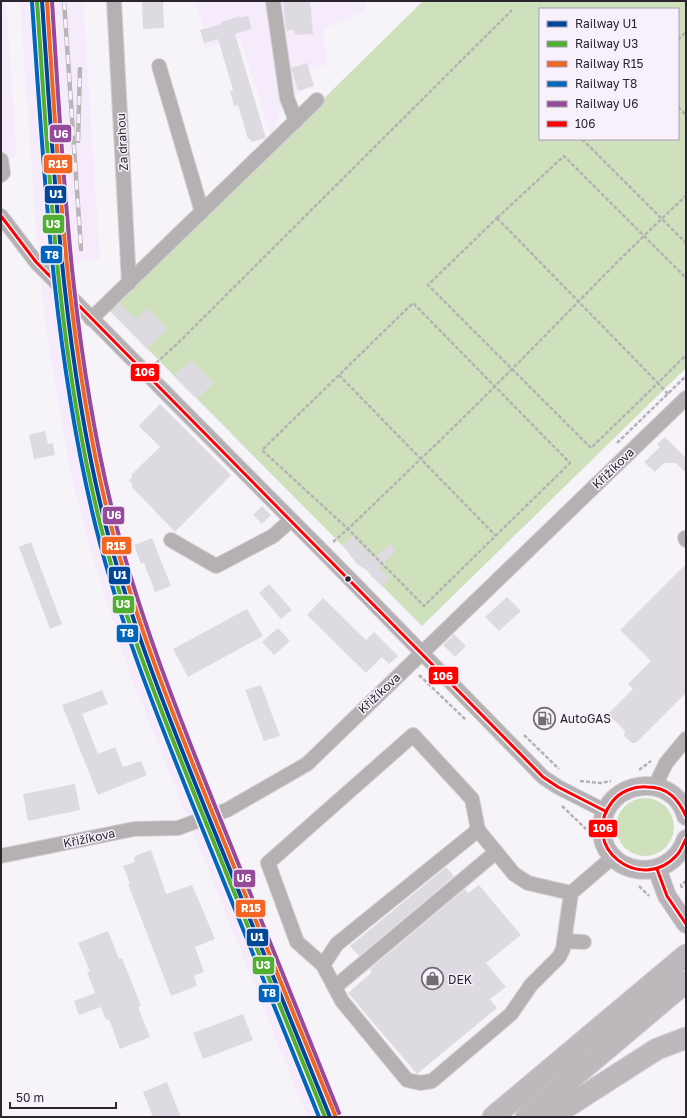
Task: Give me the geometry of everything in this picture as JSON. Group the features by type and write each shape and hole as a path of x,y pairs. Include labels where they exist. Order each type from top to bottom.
{"highway":[{"path":"493,1117 683,957"},
{"path":"526,1117 686,982"},
{"path":"551,1117 657,1049 686,1038"}],"main road":[{"path":"686,816 674,796 655,786 641,785 626,789 614,798 605,811 602,833 606,846 613,857 624,866 632,869 644,870 657,869 666,865 676,857 686,839"},
{"path":"657,869 667,896 686,924"}],"street":[{"name":"Za drahou","path":"114,1 129,283"},
{"path":"272,1 287,98 296,121"},
{"path":"159,66 202,212"},
{"path":"91,319 317,100"},
{"path":"1,160 3,173 1,175"},
{"path":"1,216 32,258 543,777 558,787 605,811"},
{"name":"Křižíkova","path":"1,856 134,828 178,828 227,810 307,764 686,398"},
{"path":"172,540 216,566 273,536 291,520"},
{"path":"571,893 528,883 514,874 478,830 472,799 414,735 268,863 297,942 323,965 342,1001 407,1080 420,1083 432,1081 511,1014 531,985 559,957 564,945 571,893 613,857"},
{"path":"655,786 666,763 686,739"},
{"path":"323,965 337,944 478,830"},
{"path":"335,987 496,852"},
{"path":"564,945 584,942"}],"path":[{"path":"156,362 182,339 512,10"},
{"path":"583,140 686,243"},
{"path":"686,278 564,156 428,285 591,448 686,356"},
{"path":"333,542 422,458 512,369 577,301 686,196"},
{"path":"497,218 668,394"},
{"path":"413,303 495,386 570,463 424,606 348,529 262,450 413,303"},
{"path":"150,357 161,368"},
{"path":"340,375 496,536"},
{"path":"617,444 686,376"},
{"path":"327,536 338,547"},
{"path":"519,730 562,772"},
{"path":"634,773 654,759"},
{"path":"577,780 601,783 615,780"},
{"path":"684,890 681,885 686,881"}],"shaded area":[{"path":"1,1 6,1 17,157 1,161"},
{"path":"20,1 83,1 100,260 75,262 78,332 83,371 105,473 131,572 160,661 343,1117 307,1117 129,672 90,549 72,480 46,330 36,231"},
{"path":"195,1 365,1 366,11 323,29 327,65 309,69 314,86 281,101 282,108 271,136 240,38 206,48 200,30 204,29"}],"green space":[{"path":"423,1 686,1 686,368 422,626 109,310"},
{"path":"639,798 651,798 666,806 674,821 674,833 666,848 651,856 639,856 624,848 616,833 616,821 624,806"}],"building":[{"path":"142,1 163,1 164,28 143,29"},
{"path":"283,1 310,1 313,34 295,35 294,30 286,31"},
{"path":"240,16 241,18 248,16 252,29 235,34 266,138 251,142 250,139 248,139 238,105 234,106 230,91 233,90 218,39 204,43 200,30 222,24 221,22"},
{"path":"307,63 314,86 298,91 291,68"},
{"path":"120,303 136,319 147,308 168,329 147,349 111,312"},
{"path":"191,360 214,383 197,399 174,376"},
{"path":"160,404 231,475 175,532 131,486 133,485 129,480 132,477 131,475 160,447 139,426"},
{"path":"45,431 48,444 53,443 55,455 34,459 29,435"},
{"path":"665,437 686,458 686,473 676,463 664,463 655,472 644,462 660,447 657,444"},
{"path":"262,506 271,515 262,524 253,515"},
{"path":"352,536 374,558 390,544 396,550 379,568 390,578 382,586 371,576 366,567 364,569 356,563 343,545"},
{"path":"152,538 171,586 155,592 144,563 141,564 134,545"},
{"path":"31,542 62,624 50,629 19,547"},
{"path":"686,564 686,693 636,743 632,743 624,736 625,731 608,714 633,689 628,684 651,661 620,630"},
{"path":"269,584 292,610 281,619 259,593"},
{"path":"507,597 521,611 499,631 485,617"},
{"path":"323,598 366,640 374,632 398,656 389,664 382,657 366,673 307,615"},
{"path":"247,609 263,636 188,677 173,649"},
{"path":"278,628 290,641 274,655 262,642"},
{"path":"454,634 466,646 455,657 443,645"},
{"path":"261,685 280,736 264,741 245,690"},
{"path":"102,690 108,704 82,714 98,754 115,747 123,767 141,761 147,775 98,795 62,705"},
{"path":"75,784 80,810 28,821 23,794"},
{"path":"151,850 166,894 192,885 215,939 195,947 204,972 194,976 197,986 171,996 128,884 130,883 123,866 135,862 134,858 137,855"},
{"path":"446,867 454,876 359,956 350,946"},
{"name":"DEK","path":"479,885 521,935 486,963 506,987 490,999 497,1008 417,1074 348,993 372,972 370,969 465,889 468,893"},
{"path":"108,931 119,959 122,958 141,1006 138,1007 150,1037 120,1049 109,1019 106,1020 101,1007 79,1015 74,1001 95,993 87,972 90,971 78,943"},
{"path":"243,1014 253,1040 203,1059 193,1033"},
{"path":"167,1082 181,1117 153,1117 143,1092"}],"railway":[{"path":"64,1 81,249"},
{"path":"78,141 80,69"}],"rail line":[{"name":"U3","path":"37,1 56,258 72,385 83,448 97,511 118,587 143,661 171,735 325,1117"},
{"name":"U1","path":"42,1 56,193 69,321 77,385 88,448 102,511 123,587 148,661 205,808 330,1117"},
{"name":"R15","path":"47,1 60,193 73,320 93,447 107,510 128,586 153,660 195,771 335,1115"},
{"name":"U6","path":"52,1 65,193 78,320 98,446 112,509 133,585 158,659 215,806 339,1113"},
{"name":"T8","path":"32,2 46,194 59,321 79,448 101,548 136,659 192,803 319,1117"}],"transit line":[{"name":"106","path":"1,216 36,262 543,777 558,787 605,811"},
{"name":"106","path":"686,816 676,799 661,789 642,787 633,788 623,792 612,802 604,819 603,835 608,849 618,860 632,868 647,870 662,866 677,855 686,839"},
{"name":"106","path":"657,869 667,896 686,924"}],"place":[{"name":"AutoGAS","path":"545,718"},
{"name":"DEK","path":"432,979"}]}
